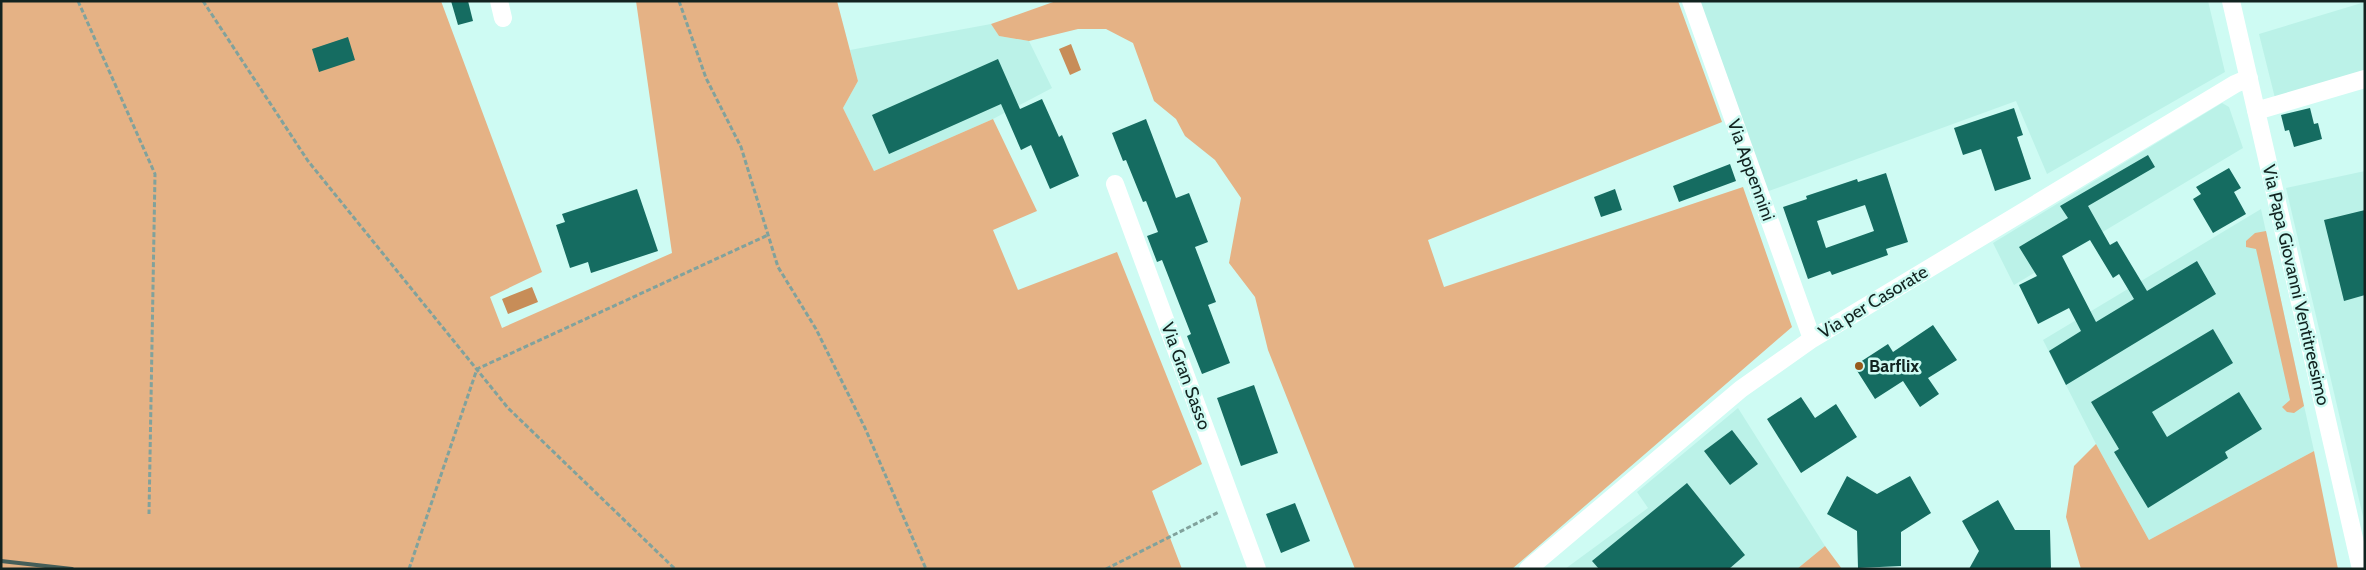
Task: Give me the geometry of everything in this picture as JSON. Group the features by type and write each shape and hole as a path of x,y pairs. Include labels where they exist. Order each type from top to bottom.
{"street":[{"name":"Via Appennini","path":"1691,1 1812,339"},
{"name":"Via Papa Giovanni Ventitreesimo","path":"2231,1 2360,547 2361,569"},
{"name":"Via per Casorate","path":"1528,569 1742,389 1812,339 2235,84 2248,78"},
{"path":"2256,111 2365,79"},
{"name":"Via Gran Sasso","path":"1115,184 1257,569"}],"path":[{"path":"78,1 155,174 149,514"},
{"path":"203,1 308,161 508,408 675,569"},
{"path":"679,1 706,78 741,147 778,267 816,328 865,428 926,569"},
{"path":"409,569 477,369 768,235"},
{"path":"1106,569 1233,505"}],"shaded area":[{"path":"1,1 441,1 542,272 490,297 502,328 672,253 636,1 837,1 858,81 843,108 874,171 993,119 1037,211 993,230 1018,290 1117,252 1202,464 1152,491 1182,569 1,569"},
{"path":"1056,1 1678,1 1722,122 1428,240 1444,287 1743,187 1792,327 1512,569 1355,569 1268,350 1255,297 1229,263 1241,198 1215,160 1185,136 1176,119 1154,101 1133,43 1106,29 1078,29 1029,41 999,36 991,24"},
{"path":"1699,1 2208,1 2225,72 2047,174 2016,101 1766,192"},
{"path":"2365,2 2365,71 2275,98 2259,34"},
{"path":"991,24 999,36 1029,41 1052,88 993,119 874,171 843,108 858,81 850,50"},
{"path":"1071,44 1081,70 1070,75 1059,49"},
{"path":"2222,103 2229,107 2243,148 2014,285 1993,243"},
{"path":"2365,171 2365,525 2286,188"},
{"path":"2261,209 2314,451 2149,540 2096,444 2043,340"},
{"path":"2266,231 2304,406 2294,413 2287,412 2282,407 2290,400 2256,249 2246,247 2246,241 2255,233"},
{"path":"532,287 538,302 508,314 502,299"},
{"path":"1738,408 1825,546 1797,569 1565,569 1648,508 1637,492"},
{"path":"2096,444 2149,540 2314,451 2338,569 2081,569 2066,517 2074,466"},
{"path":"1825,546 1842,569 1797,569"}],"building":[{"path":"451,1 468,1 473,21 458,25"},
{"path":"348,37 355,60 319,72 312,49"},
{"path":"998,59 1020,109 1042,99 1059,137 1062,135 1079,176 1050,189 1031,145 1021,150 1001,104 889,154 872,115"},
{"path":"2014,108 2023,135 2017,137 2031,179 1995,191 1981,149 1963,155 1954,128"},
{"path":"2310,108 2314,124 2318,123 2322,139 2294,147 2289,130 2285,131 2281,115"},
{"path":"1146,119 1176,198 1189,193 1208,242 1195,247 1216,302 1208,305 1230,363 1202,374 1187,336 1191,334 1162,260 1157,262 1147,236 1158,232 1146,201 1143,202 1126,160 1123,161 1112,133"},
{"path":"2148,155 2155,167 2088,206 2110,245 2117,241 2147,291 2197,261 2216,294 2066,385 2049,351 2081,331 2069,308 2038,324 2019,285 2037,276 2019,247 2068,218 2060,206","holes":["2090,240 2113,278 2119,274 2134,299 2096,322 2062,256"]},
{"path":"1730,164 1736,181 1679,202 1673,186"},
{"path":"2229,168 2241,188 2234,192 2246,214 2213,233 2193,199 2201,194 2196,187"},
{"path":"1886,173 1908,242 1886,249 1888,255 1832,275 1830,271 1808,279 1783,207 1807,199 1806,196 1857,179 1858,182","holes":["1865,205 1874,231 1826,248 1817,221"]},
{"path":"637,189 658,251 591,273 588,262 570,268 556,225 565,222 562,214"},
{"path":"1615,189 1622,210 1601,217 1594,197"},
{"path":"2365,210 2365,295 2344,301 2324,220"},
{"path":"1933,325 1957,360 1928,378 1939,394 1920,407 1903,381 1875,399 1854,366 1888,344 1893,352"},
{"path":"2213,329 2233,363 2152,412 2167,437 2239,392 2262,429 2225,452 2228,458 2148,508 2114,452 2119,449 2091,402"},
{"path":"1254,385 1278,453 1241,466 1217,398"},
{"path":"1801,397 1815,418 1836,404 1857,437 1801,473 1767,419"},
{"path":"1732,430 1758,464 1730,485 1704,451"},
{"path":"1847,476 1877,494 1910,476 1931,513 1901,532 1901,566 1858,568 1857,531 1827,514"},
{"path":"1687,483 1745,555 1729,569 1599,569 1592,561"},
{"path":"1998,500 2015,530 2050,530 2051,569 1969,569 1979,551 1962,521"},
{"path":"1295,503 1310,541 1281,553 1266,514"}],"railway":[{"path":"1,561 72,569"}],"place":[{"name":"Barflix","path":"1859,366"}]}
